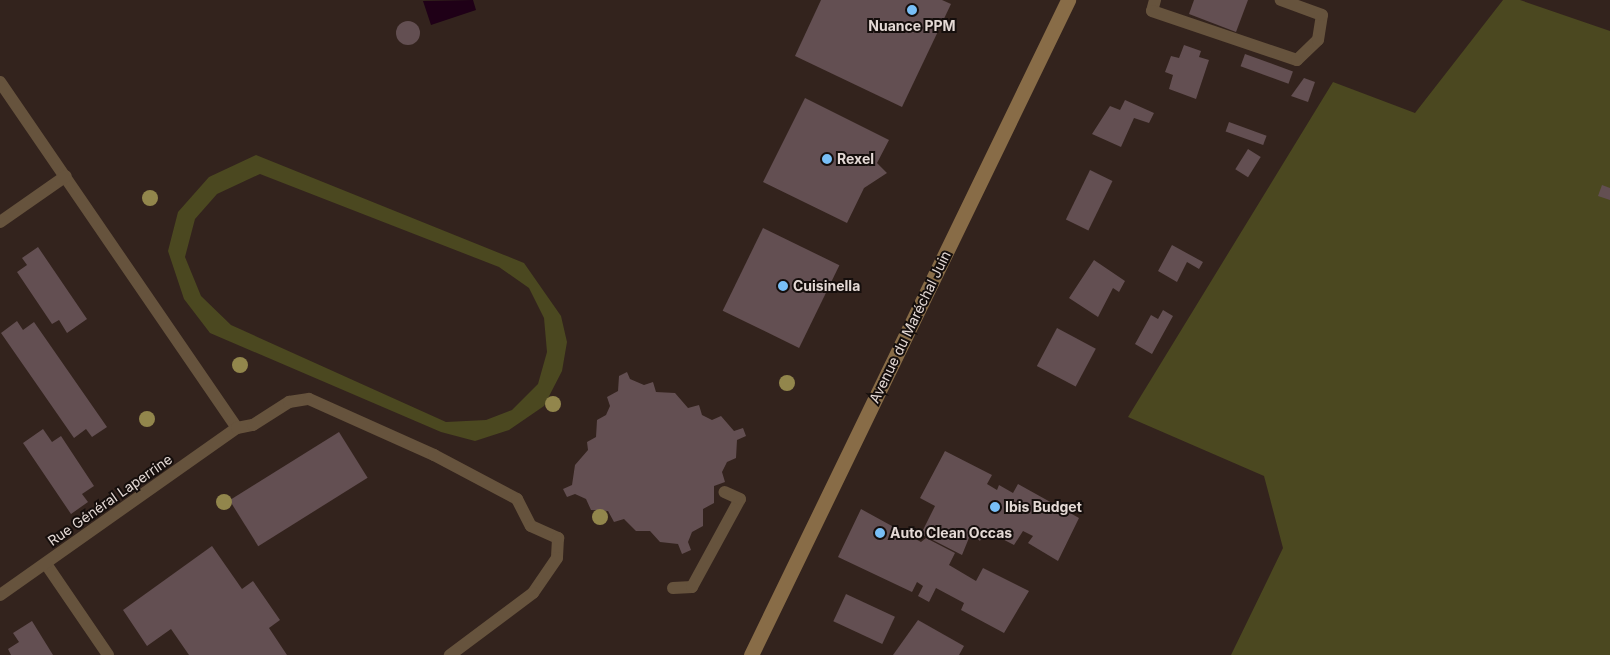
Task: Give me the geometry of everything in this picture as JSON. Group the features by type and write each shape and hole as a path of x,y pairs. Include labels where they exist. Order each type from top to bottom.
{"main road":[{"name":"Avenue du Maréchal Juin","path":"752,655 1068,0"}],"lane":[{"path":"1156,0 1152,11 1297,60 1318,40 1322,15 1281,0"},
{"path":"0,82 237,428"},
{"path":"0,222 66,176"},
{"name":"Rue Général Laperrine","path":"0,595 237,428 254,425 289,402 309,399 434,455 517,498 531,526 558,538 557,558 533,593 450,655"},
{"path":"673,588 692,587 740,499 724,492"},
{"path":"46,564 108,655"}],"shaded area":[{"path":"473,0 476,10 431,25 423,1"},
{"path":"1503,0 1520,0 1610,31 1610,655 1231,655 1283,548 1264,476 1128,417 1333,82 1415,113"},
{"path":"256,155 524,263 561,316 567,342 562,371 544,406 509,430 475,441 441,432 210,333 184,299 168,251 178,212 209,177","holes":["260,174 499,267 529,288 544,318 547,352 538,384 512,410 486,420 446,422 231,325 201,296 185,257 195,219 217,194"]}],"building":[{"path":"821,0 942,0 951,4 902,107 795,56"},
{"path":"1194,0 1248,0 1236,32 1189,14"},
{"path":"408,21 416,25 420,33 416,41 408,45 400,41 396,33 400,25"},
{"path":"1184,45 1201,51 1199,57 1209,60 1196,99 1169,89 1173,75 1165,72 1171,56 1179,58"},
{"path":"1245,54 1293,71 1288,84 1241,66"},
{"path":"1304,78 1315,82 1308,102 1291,96"},
{"path":"805,98 889,140 877,163 887,173 864,188 847,223 763,182"},
{"path":"1125,100 1154,113 1149,123 1134,118 1121,147 1092,134 1110,106 1120,110"},
{"path":"1229,122 1267,136 1263,145 1226,131"},
{"path":"1248,149 1261,157 1248,177 1235,169"},
{"path":"1090,170 1112,181 1088,230 1066,219"},
{"path":"1602,185 1610,188 1610,200 1598,196"},
{"path":"763,228 839,265 799,348 723,311"},
{"path":"1172,245 1203,262 1199,269 1187,262 1177,282 1158,271"},
{"path":"38,247 87,319 67,333 59,320 52,324 17,272 27,265 22,258"},
{"path":"1094,260 1125,281 1119,292 1113,288 1098,317 1069,298"},
{"path":"1163,310 1173,316 1152,354 1135,344 1151,315 1158,319"},
{"path":"17,321 23,330 34,322 107,427 92,437 86,429 74,438 1,333"},
{"path":"1057,328 1096,349 1076,387 1037,366"},
{"path":"627,372 630,379 644,385 653,382 656,392 675,393 688,408 699,405 702,415 712,420 721,416 734,431 743,428 746,436 737,440 736,458 727,462 722,472 725,482 714,486 714,503 703,509 703,526 692,532 688,542 691,550 682,554 678,544 660,542 650,531 636,531 624,519 614,522 608,511 591,510 586,499 575,494 567,497 563,489 572,485 575,465 588,450 587,442 596,437 597,420 606,415 610,406 607,397 618,391 619,376"},
{"path":"43,429 52,442 61,436 94,486 82,494 88,502 71,514 23,443"},
{"path":"339,432 368,478 258,546 230,500"},
{"path":"945,451 992,475 987,484 997,490 999,485 1013,493 1018,484 1079,518 1058,561 1028,543 1033,536 1023,531 1014,545 985,530 980,541 971,533 962,555 921,534 935,506 920,498"},
{"path":"861,509 921,542 926,538 955,553 949,565 976,581 983,568 1029,591 1004,633 961,610 964,603 936,588 929,602 918,596 923,586 917,582 912,592 838,557"},
{"path":"212,546 242,589 253,581 280,620 269,628 287,655 189,655 171,629 147,646 123,610"},
{"path":"846,594 895,617 882,644 833,621"},
{"path":"918,620 964,646 959,655 893,655"},
{"path":"32,621 53,655 11,655 8,649 19,642 13,633"}],"place":[{"name":"Nuance PPM","path":"912,10"},
{"name":"Rexel","path":"827,159"},
{"name":"Cuisinella","path":"783,286"},
{"name":"Ibis Budget","path":"995,507"},
{"name":"Auto Clean Occas","path":"880,533"}]}
